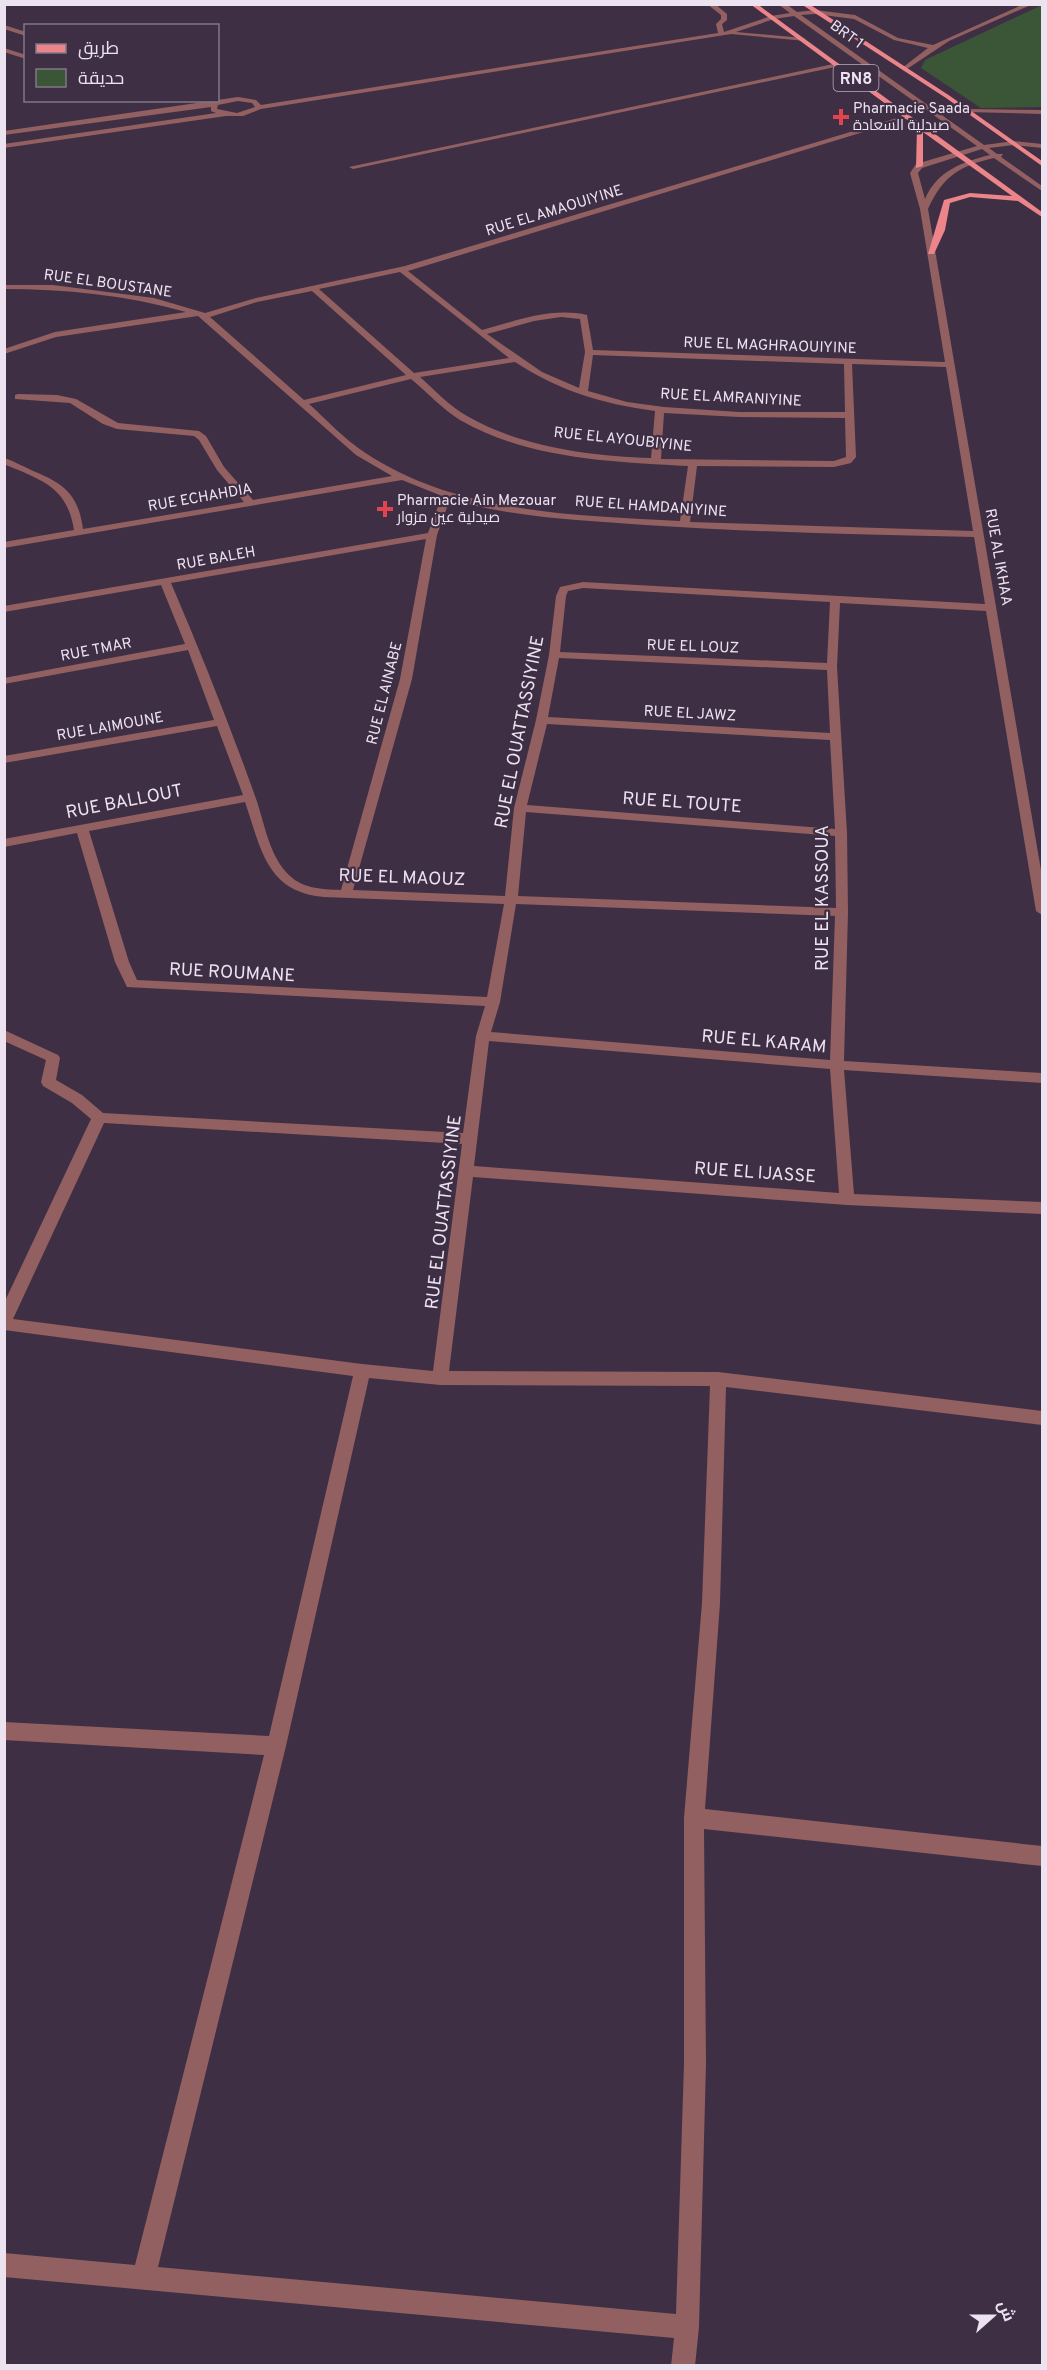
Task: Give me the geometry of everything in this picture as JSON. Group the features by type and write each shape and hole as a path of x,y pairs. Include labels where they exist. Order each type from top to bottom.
{"main road":[{"name":"RN8","path":"753,4 1042,215"},
{"name":"RN8","path":"804,4 968,111 1042,164"},
{"path":"919,166 920,126"},
{"path":"931,252 941,230 947,202 970,195 1021,199"}],"street":[{"path":"710,4 724,14 724,20 719,24 724,34"},
{"name":"BRT 1","path":"782,4 1042,189"},
{"path":"904,69 933,47 1030,4"},
{"path":"4,146 251,112 259,107 724,34 773,17 795,14 815,12 855,17 896,39 933,47"},
{"path":"4,27 24,33"},
{"path":"724,34 804,40"},
{"path":"4,50 24,56"},
{"path":"353,167 838,65"},
{"path":"219,101 246,100 258,104 259,107"},
{"path":"4,133 177,109 211,102"},
{"path":"216,102 213,110 226,114"},
{"path":"161,103 177,109"},
{"path":"968,111 1042,112"},
{"name":"RUE EL AMAOUIYINE","path":"4,352 55,335 202,315 312,287 402,270 907,117"},
{"path":"919,166 982,147 1014,143 1039,146"},
{"path":"924,209 935,185 946,175 972,163 995,156 1024,152 1039,146"},
{"name":"RUE AL IKHAA","path":"919,166 914,173 924,209 1042,911"},
{"name":"RUE EL AMRANIYINE","path":"402,270 517,359 558,384 583,394 681,411 848,415"},
{"name":"RUE EL BOUSTANE","path":"4,287 44,286 146,299 202,315"},
{"name":"RUE EL AYOUBIYINE","path":"312,287 462,417 496,435 539,446 591,454 693,462 842,463 848,461 850,457 848,362"},
{"name":"RUE EL HAMDANIYINE","path":"202,315 343,441 383,469 446,497 544,514 685,524 830,531 980,534"},
{"path":"482,333 547,316 580,315 586,319 589,352 583,394"},
{"name":"RUE EL MAGHRAOUIYINE","path":"589,352 950,365"},
{"path":"302,404 412,376 517,359"},
{"path":"18,397 74,401 90,410 105,423 117,426 196,433 203,438 232,484 250,503"},
{"path":"656,460 660,408"},
{"path":"4,461 46,478 64,490 76,509 80,532"},
{"path":"685,524 693,462"},
{"name":"RUE ECHAHDIA","path":"4,545 400,478"},
{"name":"RUE EL AINABE","path":"346,894 406,679 432,535 446,497"},
{"name":"RUE BALEH","path":"4,609 432,535"},
{"name":"RUE EL MAOUZ","path":"165,582 193,646 250,797 272,863 288,882 298,889 346,894 511,898 842,912"},
{"name":"RUE EL OUATTASSIYINE","path":"440,1378 483,1036 493,1002 511,898 520,808 542,720 564,589 583,585 992,609"},
{"name":"RUE EL KASSOUA","path":"835,598 832,666 841,833 842,912 837,1065 847,1199"},
{"name":"RUE TMAR","path":"4,681 193,646"},
{"name":"RUE EL LOUZ","path":"554,655 832,666"},
{"name":"RUE EL JAWZ","path":"542,720 836,736"},
{"name":"RUE LAIMOUNE","path":"4,760 220,722"},
{"name":"RUE BALLOUT","path":"4,843 250,797"},
{"name":"RUE EL TOUTE","path":"520,808 841,833"},
{"name":"RUE ROUMANE","path":"82,829 122,962 132,984 493,1002"},
{"path":"4,1035 53,1058 48,1082 76,1099 99,1118 471,1139"},
{"name":"RUE EL KARAM","path":"483,1036 837,1065 1042,1078"},
{"path":"99,1118 4,1323 362,1371 440,1378 718,1379 1042,1418"},
{"name":"RUE EL IJASSE","path":"466,1171 847,1199 1042,1208"},
{"path":"144,2277 276,1746 362,1371"},
{"path":"683,2366 687,2327 695,2064 694,1818 711,1603 718,1379"},
{"path":"4,1731 276,1746"},
{"path":"694,1818 1042,1856"},
{"path":"4,2265 687,2327"}],"green space":[{"path":"1042,5 1042,107 981,108 921,68 925,60"}],"place":[{"name":"Pharmacie Saada صيدلية السعادة","path":"841,117"},
{"name":"Pharmacie Ain Mezouar صيدلية عين مزوار","path":"385,509"}]}
